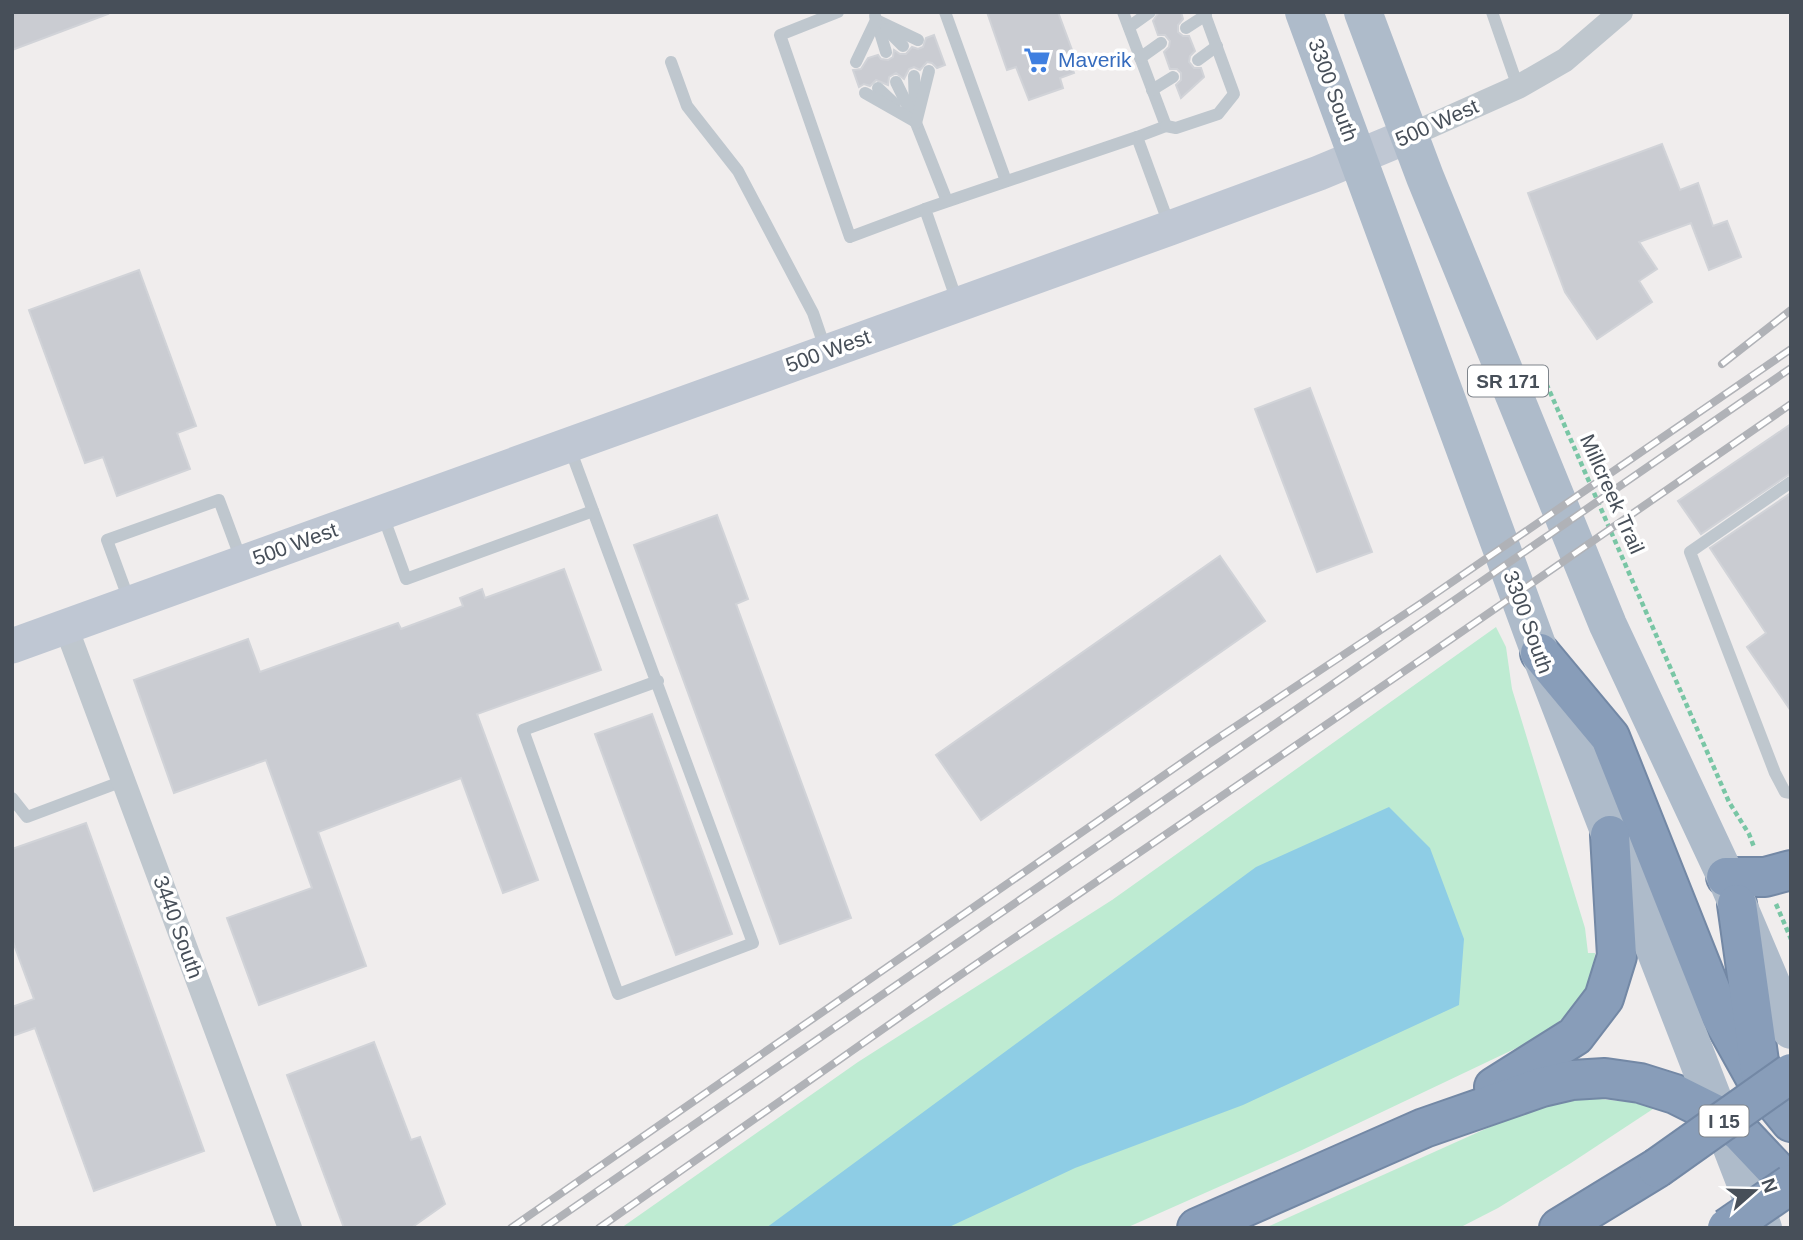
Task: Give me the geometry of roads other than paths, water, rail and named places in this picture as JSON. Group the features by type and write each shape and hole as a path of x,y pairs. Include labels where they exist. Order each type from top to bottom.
{"highway":[{"path":"1540,653 1610,737 1720,1016 1742,1057 1777,1082"},
{"path":"1424,1128 1575,1037 1604,999 1617,956 1610,835"},
{"path":"1791,870 1731,890 1777,1082 1791,1122"},
{"path":"1197,1228 1424,1128 1542,1087 1572,1080 1605,1078 1640,1083 1666,1091 1721,1117 1765,1156 1791,1185 1750,1224"},
{"path":"1750,1224 1777,1082"},
{"name":"I 15","path":"1559,1228 1657,1168 1777,1082"}],"main road":[{"name":"3300 South","path":"1304,12 1540,653 1721,1117 1750,1224"},
{"name":"SR 171","path":"1363,12 1408,136 1608,625 1731,890 1791,1030"},
{"name":"500 West","path":"12,646 1170,228 1358,158 1408,136"}],"street":[{"name":"500 West","path":"1408,136 1518,87 1566,60 1621,12"},
{"name":"3440 South","path":"66,627 290,1228"}],"lane":[{"path":"838,12 780,35 850,237 1166,126 1176,128 1218,114 1234,94 1205,14 1186,28"},
{"path":"945,12 1006,181"},
{"path":"1123,12 1166,126"},
{"path":"1129,27 1150,12"},
{"path":"1492,12 1518,87"},
{"path":"875,16 918,40"},
{"path":"875,16 903,46"},
{"path":"875,16 886,52"},
{"path":"862,60 875,16"},
{"path":"1140,58 1161,43"},
{"path":"1198,60 1217,46"},
{"path":"671,62 687,106 737,171 813,313 827,351"},
{"path":"916,122 929,71"},
{"path":"914,76 916,122"},
{"path":"1152,90 1173,77"},
{"path":"896,82 916,122 947,201"},
{"path":"871,91 916,122"},
{"path":"1137,137 1170,228"},
{"path":"925,209 958,304"},
{"path":"569,445 657,681 752,943 618,994 523,730 657,681"},
{"path":"1791,482 1690,552 1775,773 1785,792 1791,793"},
{"path":"130,604 107,540 219,500 242,563"},
{"path":"382,513 406,579 593,511"},
{"path":"12,798 27,817 123,780"}],"water":[{"path":"1389,807 1430,848 1464,939 1459,1005 1243,1105 1075,1168 947,1228 766,1228 1256,867"}],"railway":[{"path":"1722,364 1791,310"},
{"path":"511,1228 1209,744 1423,602 1791,349"},
{"path":"544,1228 1791,368"},
{"path":"599,1228 950,982 1791,404"}],"place":[{"name":"Maverik","path":"1037,60"}]}
